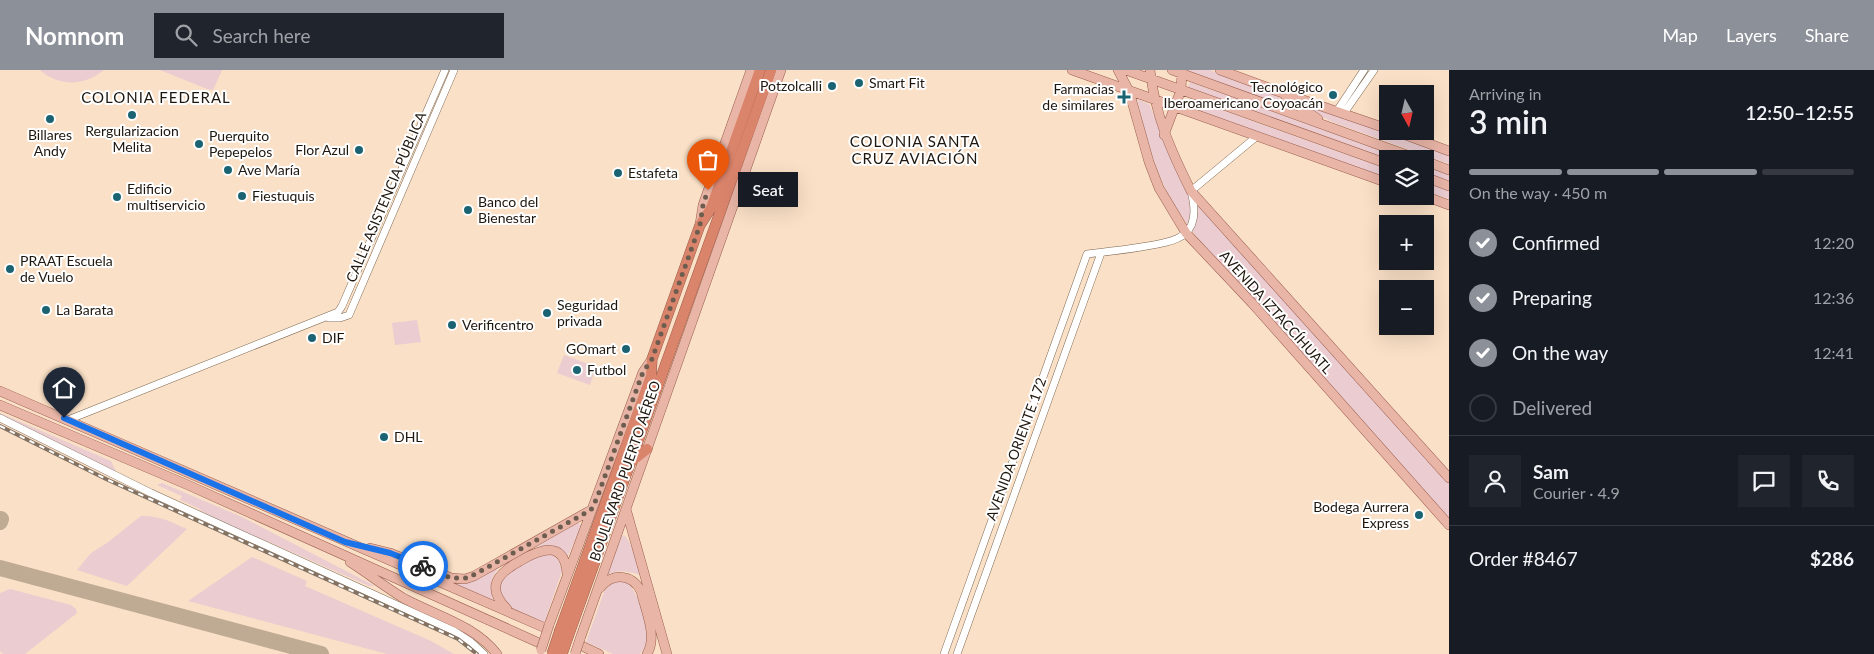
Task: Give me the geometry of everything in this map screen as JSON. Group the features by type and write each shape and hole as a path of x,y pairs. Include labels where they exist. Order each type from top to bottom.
{"highway":[{"path":"700,225 711,208 766,71"},
{"path":"552,654 565,632 631,462 707,250 766,71"},
{"name":"BOULEVARD PUERTO AÉREO","path":"652,359 700,225"},
{"path":"707,250 711,267"},
{"path":"562,654 565,632 651,376 652,359"},
{"path":"631,462 647,449"}],"main road":[{"name":"BOULEVARD PUERTO AÉREO","path":"700,225 703,205 751,70"},
{"name":"BOULEVARD PUERTO AÉREO","path":"575,654 582,643 596,592 781,70"},
{"path":"1072,70 1379,180"},
{"name":"AVENIDA IZTACCÍHUATL","path":"1118,70 1129,91 1149,162 1159,188 1186,233 1255,307 1449,525"},
{"path":"1126,70 1150,74 1181,90 1379,161"},
{"path":"1172,70 1182,72 1393,150"},
{"path":"1220,70 1278,92 1379,126"},
{"path":"1164,134 1181,90 1182,72"},
{"name":"AVENIDA IZTACCÍHUATL","path":"1150,74 1153,100 1164,134 1191,190 1449,478"},
{"path":"1278,92 1328,127"},
{"path":"1419,140 1449,151"},
{"path":"1434,164 1449,170"},
{"path":"1434,180 1449,186"},
{"path":"1434,199 1449,205"},
{"name":"BOULEVARD PUERTO AÉREO","path":"539,649 546,626 597,498 643,372 652,359"},
{"path":"0,391 468,596 546,626"},
{"path":"0,405 313,541 539,649"},
{"path":"626,509 667,654"},
{"path":"345,542 390,553 451,578 464,579 474,576 591,510"},
{"path":"313,541 407,599 470,631 487,643 497,654"},
{"path":"508,611 498,599 496,587 499,576 507,568 536,552 547,550 563,558 567,575"},
{"path":"596,592 607,580 614,577 624,577 637,585 641,591 652,637 652,646 647,654"},
{"path":"582,643 599,654"}],"street":[{"name":"CALLE ASISTENCIA PÚBLICA","path":"68,420 328,318 338,312 444,70"},
{"name":"CALLE ASISTENCIA PÚBLICA","path":"328,318 340,318 349,315 454,70"},
{"path":"1341,112 1364,70"},
{"path":"1341,112 1374,70"},
{"path":"1101,253 1177,240 1186,233 1192,224 1194,203 1191,190 1256,137"},
{"name":"AVENIDA ORIENTE 172","path":"944,654 1086,254 1101,253 957,654"},
{"path":"0,418 143,490 440,624 462,635 484,654"}],"shaded area":[{"path":"40,70 104,70 80,82 64,82 47,76"},
{"path":"160,70 222,70 213,90"},
{"path":"1186,70 1210,70 1267,91 1302,113"},
{"path":"1190,82 1380,150 1379,156 1193,90 1188,87"},
{"path":"1137,99 1149,104 1181,179 1449,482 1449,521 1213,258 1192,230 1172,201 1160,177 1151,152"},
{"path":"1194,100 1379,166 1379,175 1183,106 1182,103"},
{"path":"1297,100 1379,129 1379,139 1335,123 1322,117"},
{"path":"1382,140 1410,140 1449,154 1449,164 1434,159 1434,150 1410,150"},
{"path":"1434,169 1449,175 1449,181 1434,176"},
{"path":"1434,185 1449,191 1449,199 1434,194"},
{"path":"417,320 421,342 395,345 392,323"},
{"name":"Futbol","path":"564,355 596,367 590,385 557,373"},
{"path":"0,413 111,461 117,474 150,488 148,491 0,417"},
{"path":"162,483 242,517 375,586 369,586 269,542 213,520 198,508 180,500 182,496 157,485"},
{"path":"141,516 159,518 187,529 127,586 77,570 91,553"},
{"path":"578,523 581,527 566,560 548,546 533,547"},
{"path":"624,535 632,548 640,575 623,571 607,575 622,536"},
{"path":"551,553 559,561 562,571 544,623 509,606 501,595 500,586 503,576 536,554"},
{"path":"252,557 307,581 305,586 431,641 454,654 387,654 188,601"},
{"path":"501,564 491,581 493,601 453,584 466,582"},
{"path":"625,581 630,585 638,599 646,626 647,642 640,654 613,654 586,642 604,592 613,584"},
{"path":"10,589 71,605 76,609 77,613 25,654 3,654 0,651 0,593"}],"taxiway":[{"path":"0,568 321,654"}],"railway":[{"path":"0,426 106,479 458,639 477,654"}],"way so far":[{"path":"423,566 451,578 464,579 474,576 591,510 643,372 652,359 700,225 703,205 708,190"}],"place":[{"name":"Smart Fit","path":"859,83"},
{"name":"Potzolcalli","path":"832,86"},
{"name":"Tecnológico Iberoamericano Coyoacán","path":"1333,95"},
{"name":"Farmacias de similares","path":"1124,97"},
{"name":"Rergularizacion Melita","path":"132,115"},
{"name":"Billares Andy","path":"50,119"},
{"name":"Puerquito Pepepelos","path":"199,144"},
{"name":"Flor Azul","path":"359,150"},
{"name":"Ave María","path":"228,170"},
{"name":"Estafeta","path":"618,173"},
{"name":"Seat","path":"708,190"},
{"name":"Fiestuquis","path":"242,196"},
{"name":"Edificio multiservicio","path":"117,197"},
{"name":"Banco del Bienestar","path":"468,210"},
{"name":"PRAAT Escuela de Vuelo","path":"10,269"},
{"name":"La Barata","path":"46,310"},
{"name":"Seguridad privada","path":"547,313"},
{"name":"Verificentro","path":"452,325"},
{"name":"DIF","path":"312,338"},
{"name":"GOmart","path":"626,349"},
{"name":"Futbol","path":"577,370"},
{"name":"DHL","path":"384,437"},
{"name":"Bodega Aurrera Express","path":"1419,515"}],"district":[{"name":"COLONIA FEDERAL","path":"156,98"},
{"name":"COLONIA SANTA CRUZ AVIACIÓN","path":"915,150"}],"route":[{"path":"64,418 345,542 390,553 423,566"}]}
